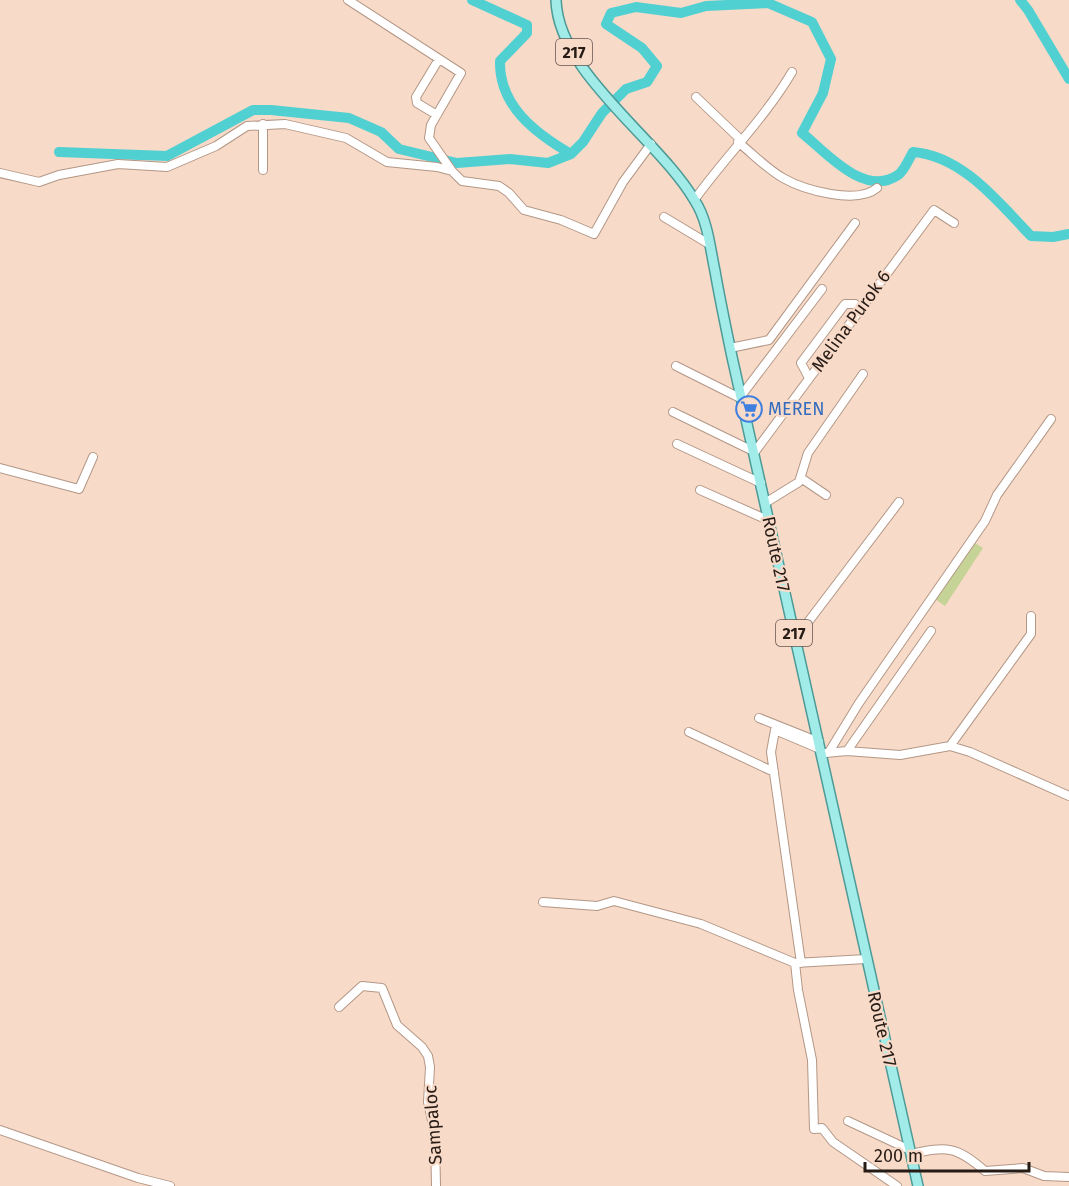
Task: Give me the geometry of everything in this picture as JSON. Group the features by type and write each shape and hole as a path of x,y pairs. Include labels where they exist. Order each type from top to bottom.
{"main road":[{"name":"Route 217","path":"556,0 558,15 567,40 587,74 651,144 695,199 710,243 730,348 822,749 866,959 918,1186"}],"street":[{"path":"348,0 461,73 431,125 429,138 452,171 462,181 504,189 524,210 561,220 594,234 623,182 651,144"},
{"path":"437,115 417,103 416,97 439,59"},
{"path":"695,199 739,141 772,104 792,72"},
{"path":"696,97 739,141 776,173 792,182 830,194 858,196 877,188"},
{"path":"0,173 39,182 66,174 118,164 167,167 216,146 247,126 263,124 285,124 328,132 358,143 387,162 452,171"},
{"path":"263,124 263,170"},
{"name":"Melina Purok 6","path":"754,452 934,210 954,223"},
{"path":"664,217 710,243"},
{"path":"730,348 769,340 855,223"},
{"path":"676,366 741,397 822,289"},
{"path":"809,378 801,363 828,324 844,304 855,304 861,310"},
{"path":"765,504 793,487 801,478 808,453 863,374"},
{"path":"673,412 754,452"},
{"path":"822,749 859,704 985,521 997,495 1051,419"},
{"path":"677,444 761,483"},
{"path":"0,468 79,489 93,457"},
{"path":"801,478 826,495"},
{"path":"700,490 770,521"},
{"path":"796,638 899,501"},
{"path":"950,746 1031,634 1031,616"},
{"path":"848,751 931,631"},
{"path":"759,718 822,749"},
{"path":"897,1186 833,1142 822,1128 814,1129 812,1060 798,990 798,963 774,772 772,743 775,730 822,749 900,755 950,746 1069,796"},
{"path":"689,732 774,772"},
{"path":"543,902 597,906 614,901 701,924 798,963 866,959"},
{"name":"Sampaloc","path":"339,1007 362,986 381,987 397,1025 422,1047 428,1056 430,1066 428,1102 435,1135 436,1186"},
{"path":"848,1121 910,1152 947,1147 961,1152 985,1171 1023,1168 1044,1176 1069,1177"},
{"path":"0,1130 138,1178 170,1186"}],"green space":[{"path":"970,540 983,548 945,606 932,597"}],"waterway":[{"path":"472,0 527,25 527,33 500,61 501,77 506,92 513,105 532,127 571,154"},
{"path":"1020,0 1069,79"},
{"path":"59,152 167,156 253,110 271,110 349,118 381,132 399,149 457,163 510,159 548,163 571,154 583,142 602,113 626,89 647,82 657,66 642,48 606,24 611,13 636,7 681,13 706,6 768,3 812,22 831,59 823,93 802,133 834,161 859,177 872,181 885,181 900,173 913,152 931,155 948,162 979,183 1031,236 1053,237 1069,234"}],"place":[{"name":"MEREN","path":"749,409"}]}
